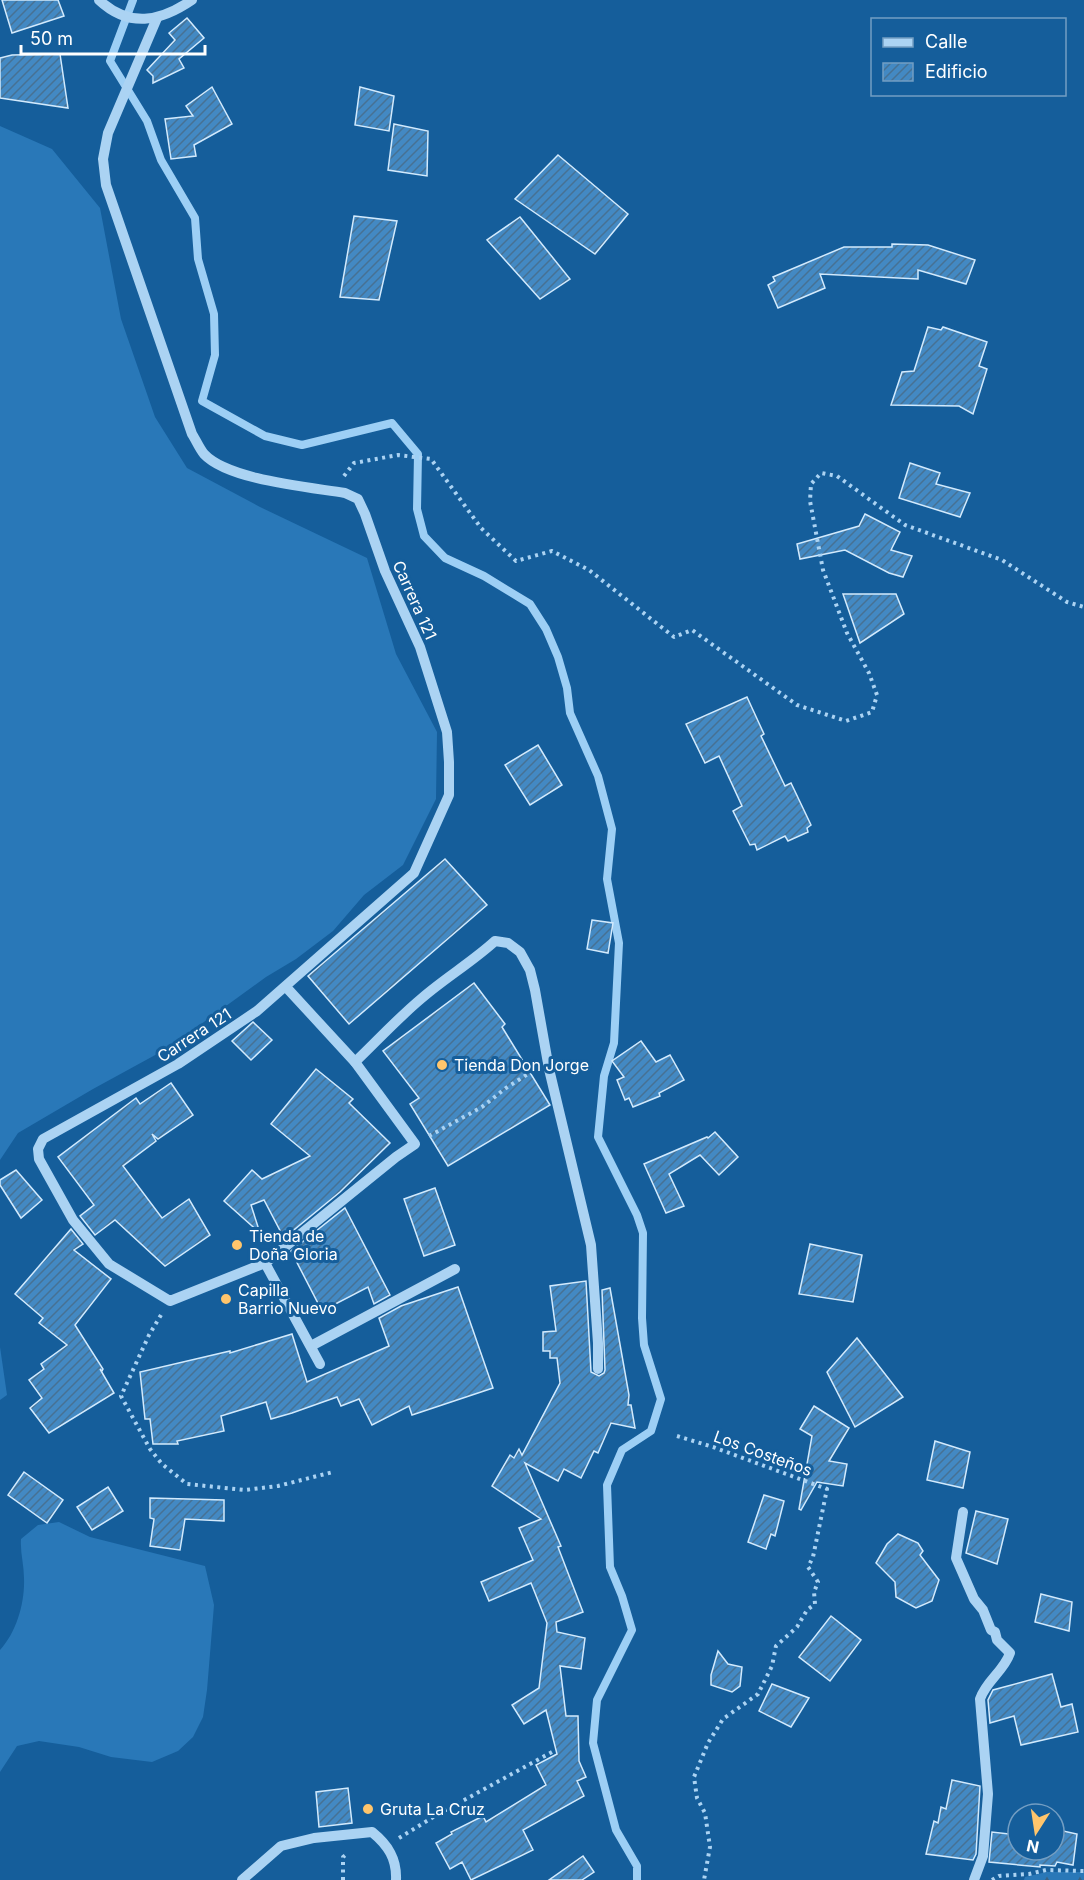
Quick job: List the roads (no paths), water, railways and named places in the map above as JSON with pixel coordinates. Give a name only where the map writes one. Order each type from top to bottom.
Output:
[{"type":"street","points":[[99,0],[112,12],[145,19],[157,18],[173,12],[192,0]]},
{"type":"street","name":"Carrera 121","points":[[157,18],[108,133],[103,159],[106,185],[192,434],[204,454],[222,467],[249,476],[345,493],[358,499],[385,571],[420,647],[447,732],[450,762],[449,795],[414,873],[257,1011],[178,1064],[43,1139],[39,1149],[39,1159],[73,1220],[109,1264],[170,1301],[265,1263]]},
{"type":"street","points":[[355,1062],[419,1000],[495,941],[508,943],[520,952],[530,970],[549,1069],[591,1245],[598,1369]]},
{"type":"street","points":[[286,987],[355,1062],[415,1144],[265,1263],[320,1364]]},
{"type":"street","points":[[311,1346],[455,1269]]},
{"type":"street","points":[[963,1512],[956,1558],[991,1630],[995,1632],[997,1640],[1010,1653],[1007,1661],[984,1689],[980,1699],[988,1794],[983,1856],[974,1880]]},
{"type":"street","points":[[242,1880],[281,1846],[297,1841],[372,1832],[392,1855],[396,1868],[396,1880]]},
{"type":"waterway","points":[[133,0],[110,61],[147,121],[161,160],[195,218],[198,259],[214,314],[215,355],[202,401],[265,436],[302,445],[392,423],[418,454],[417,509],[424,536],[445,558],[484,576],[530,604],[546,629],[558,657],[567,688],[570,713],[598,776],[612,829],[607,879],[619,943],[614,1043],[604,1076],[598,1137],[637,1215],[643,1233],[644,1345],[661,1399],[651,1431],[622,1450],[607,1485],[610,1567],[632,1630],[597,1700],[593,1743],[616,1830],[637,1866],[637,1880]]},
{"type":"place","name":"Tienda Don Jorge","points":[[442,1065]]},
{"type":"place","name":"Tienda de Doña Gloria","points":[[237,1245]]},
{"type":"place","name":"Capilla Barrio Nuevo","points":[[226,1299]]},
{"type":"place","name":"Gruta La Cruz","points":[[368,1809]]}]
